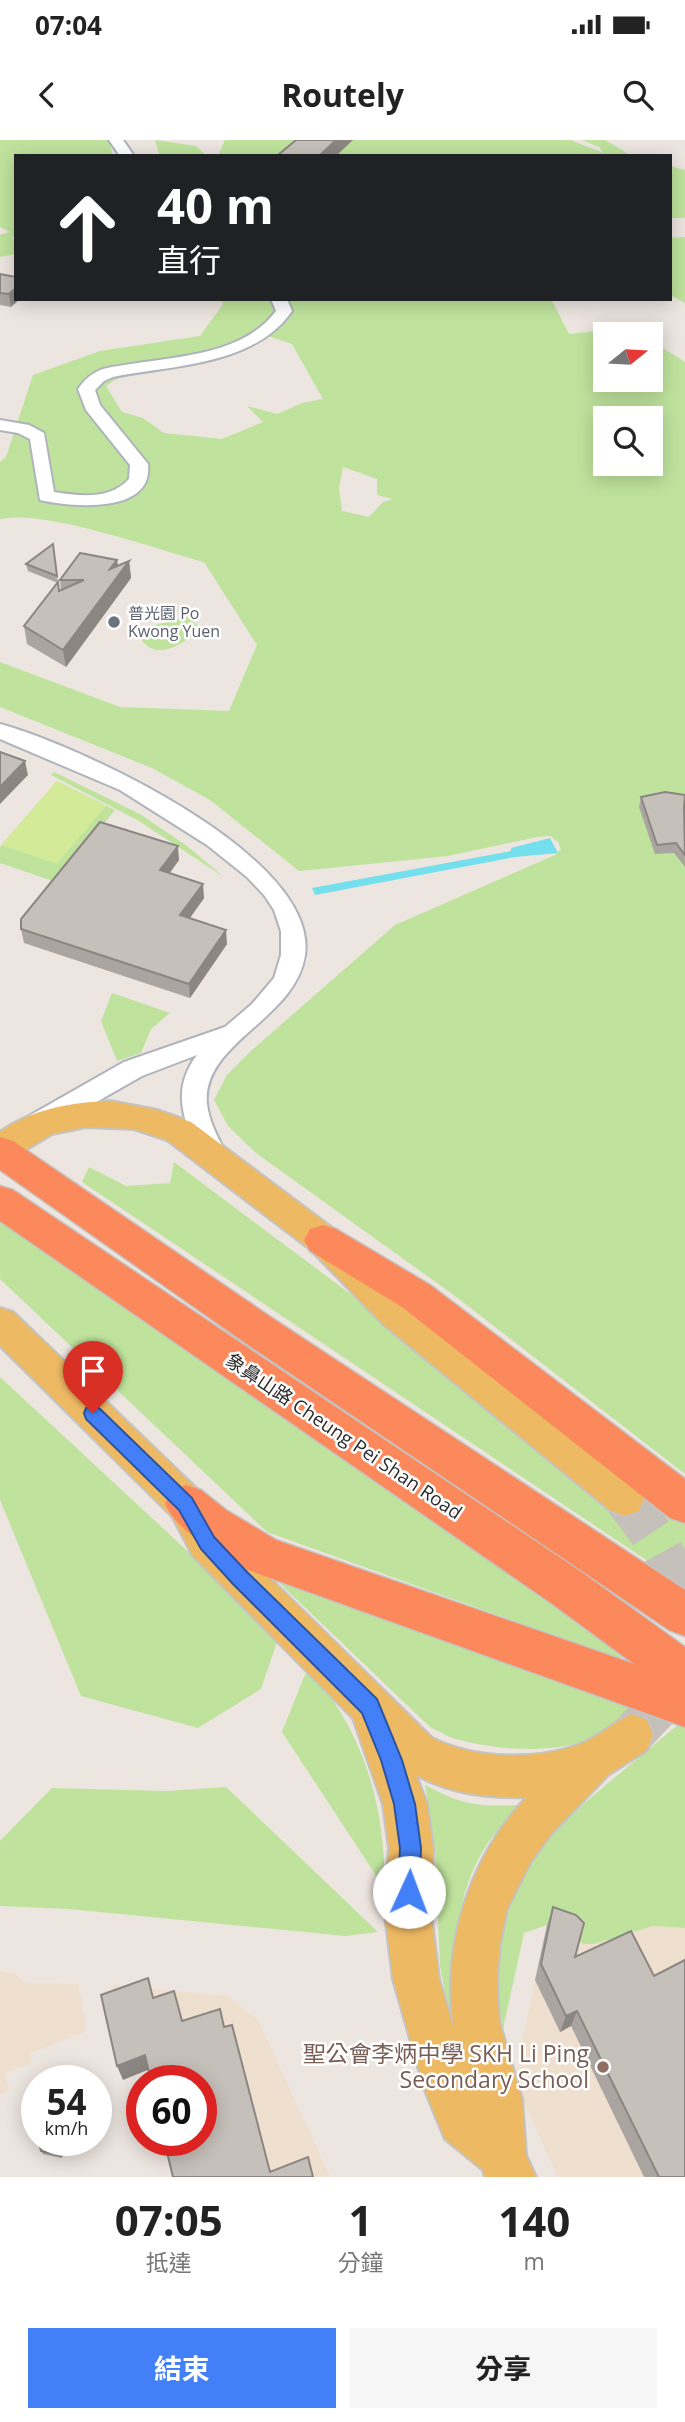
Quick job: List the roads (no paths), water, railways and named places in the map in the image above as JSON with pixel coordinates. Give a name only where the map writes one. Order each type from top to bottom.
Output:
[{"type":"highway","name":"象鼻山路 Cheung Pei Shan Road","points":[[14,1140],[377,1411],[587,1547],[685,1615]]},
{"type":"highway","name":"象鼻山路 Cheung Pei Shan Road","points":[[0,1201],[567,1588],[685,1674]]},
{"type":"highway","points":[[323,1240],[416,1296],[685,1504]]},
{"type":"highway","points":[[186,1504],[235,1540],[276,1561],[685,1704]]},
{"type":"main road","points":[[14,1140],[88,1114],[129,1115],[163,1123],[179,1131],[323,1240],[396,1313],[625,1499]]},
{"type":"main road","points":[[0,1322],[186,1504],[207,1543],[417,1753],[436,1765],[463,1772],[542,1774],[615,1747],[560,1790],[516,1842],[499,1871],[485,1906],[476,1947],[474,1985],[477,2024],[498,2098],[506,2165]]},
{"type":"main road","points":[[369,1706],[405,1804],[411,1848],[408,1914],[416,1979],[430,2028],[448,2088],[462,2122],[506,2165]]},
{"type":"street","points":[[0,425],[23,429],[38,436],[46,496],[89,502],[115,496],[131,488],[140,479],[141,471],[139,464],[92,406],[86,390],[109,373],[228,349],[252,340],[280,320],[284,311],[280,301]]},
{"type":"street","points":[[0,731],[91,768],[144,795],[226,847],[270,884],[286,911],[294,937],[286,978],[275,996],[205,1062],[192,1090],[197,1117],[215,1158]]},
{"type":"street","points":[[14,1140],[133,1069],[244,1026]]},
{"type":"water","points":[[550,838],[558,853],[515,857],[315,895],[312,888],[511,851],[511,848]]},
{"type":"tunnel","points":[[625,1499],[647,1527],[672,1572],[685,1623]]},
{"type":"tunnel","points":[[632,1735],[666,1699],[676,1676]]},
{"type":"place","name":"普光園 Po Kwong Yuen","points":[[114,622]]},
{"type":"place","name":"聖公會李炳中學 SKH Li Ping Secondary School","points":[[603,2067]]}]
